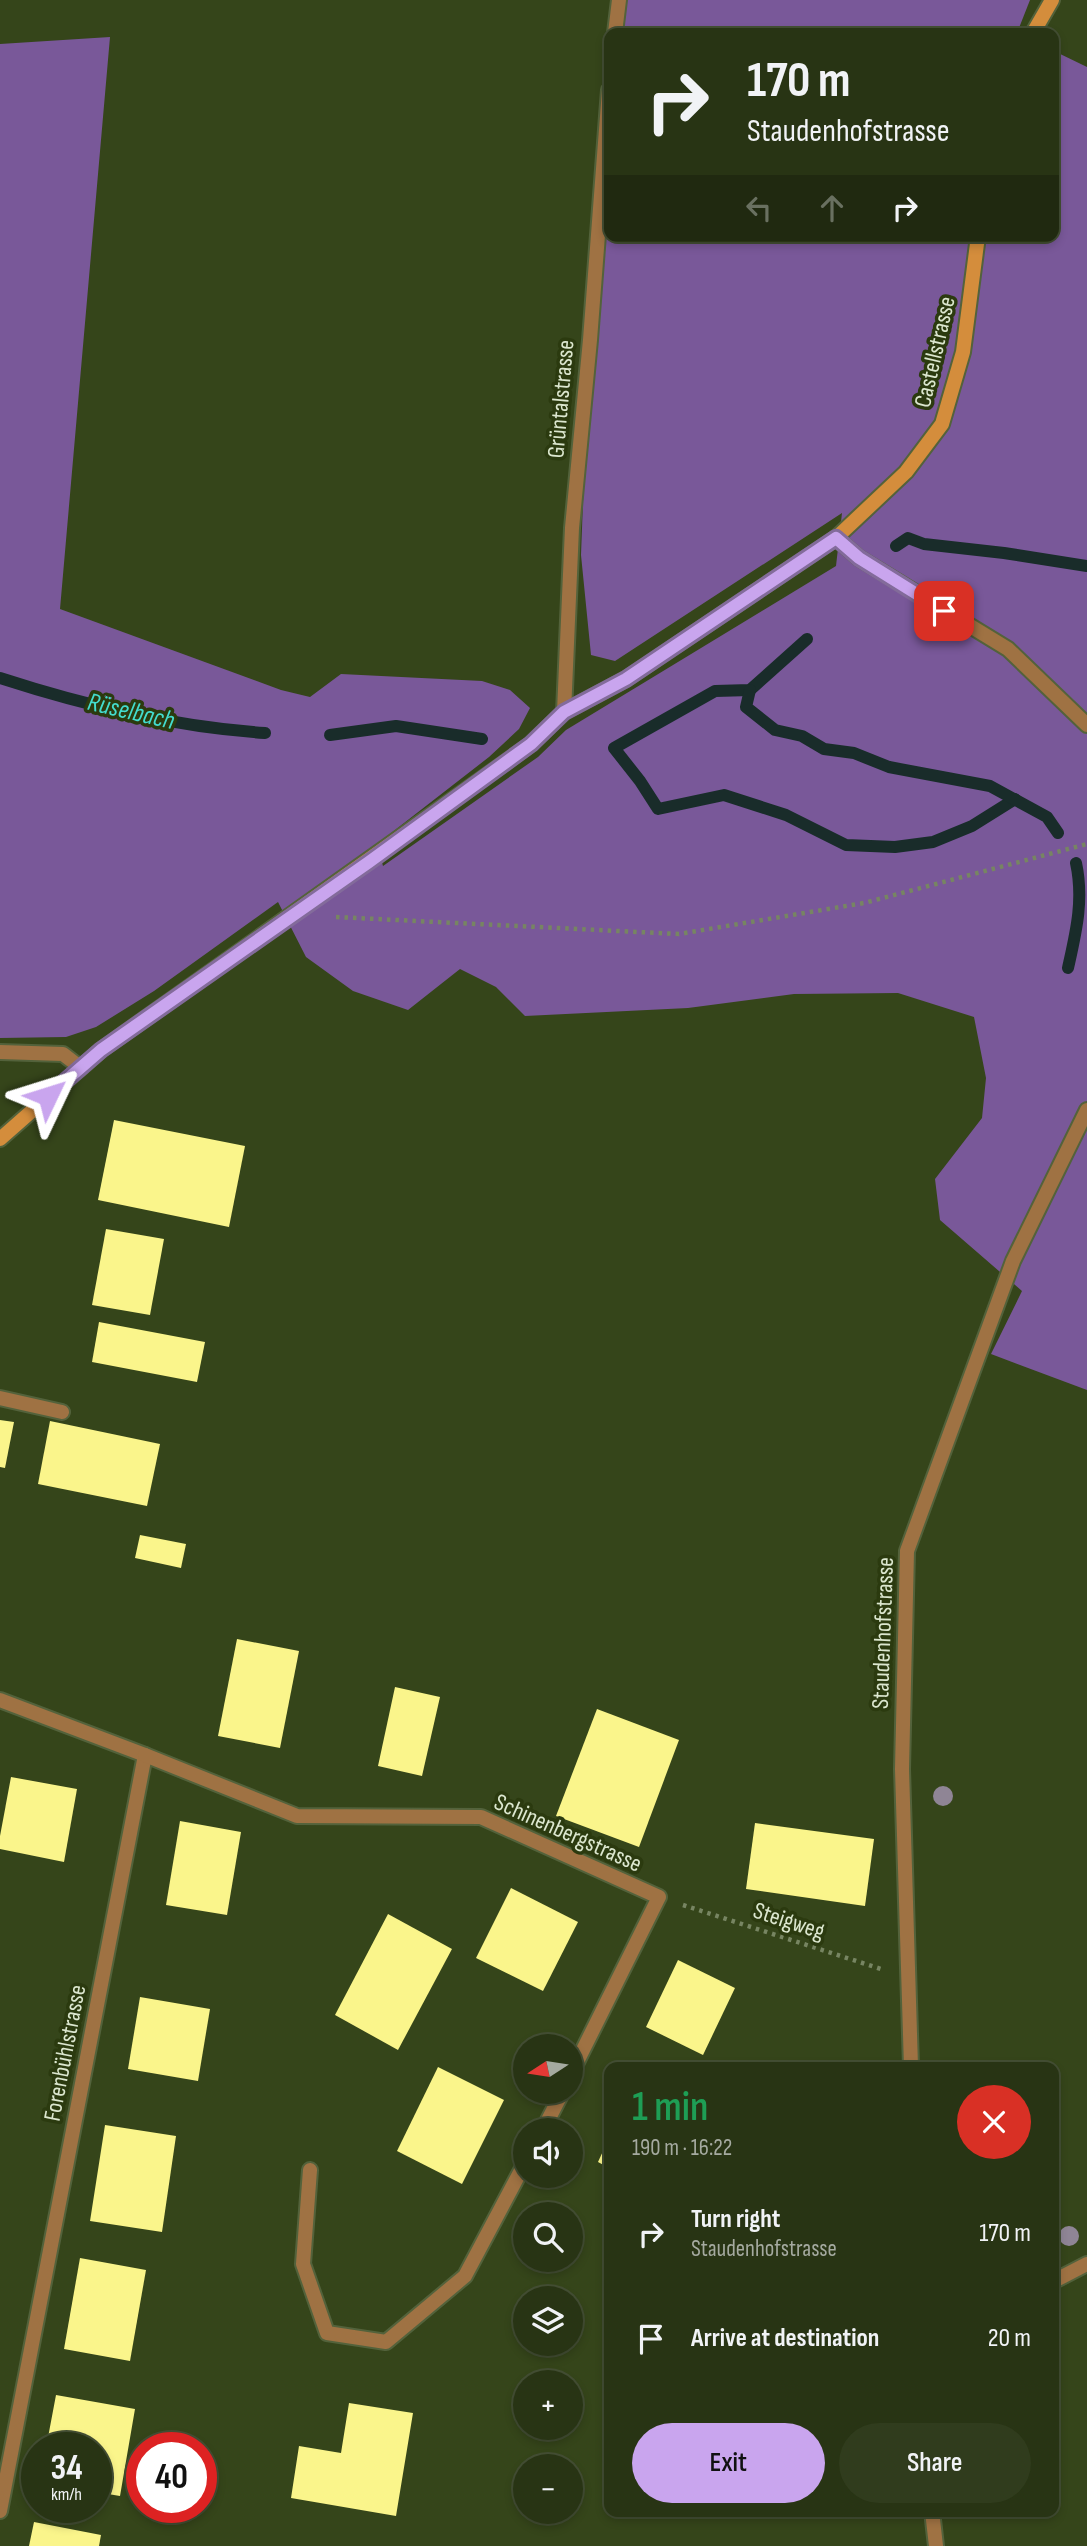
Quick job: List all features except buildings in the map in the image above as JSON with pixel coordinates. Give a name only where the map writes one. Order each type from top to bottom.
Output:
[{"type":"street","points":[[616,28],[619,0]]},
{"type":"street","points":[[1035,28],[1052,0]]},
{"type":"street","name":"Grüntalstrasse","points":[[564,712],[572,528],[604,156]]},
{"type":"street","name":"Castellstrasse","points":[[0,1139],[101,1050],[531,744],[564,712],[626,679],[836,538],[906,472],[942,424],[963,352],[977,242]]},
{"type":"street","points":[[836,538],[869,565],[1008,649],[1087,725]]},
{"type":"street","points":[[0,1052],[63,1054],[81,1068]]},
{"type":"street","name":"Staudenhofstrasse","points":[[911,2062],[902,1769],[907,1551],[1013,1261],[1087,1110]]},
{"type":"street","points":[[0,1398],[61,1412]]},
{"type":"street","points":[[0,1700],[145,1755]]},
{"type":"street","name":"Schinenbergstrasse","points":[[145,1755],[297,1816],[481,1817],[659,1897],[583,2050]]},
{"type":"street","name":"Forenbühlstrasse","points":[[0,2511],[145,1755]]},
{"type":"street","points":[[310,2170],[303,2264],[327,2333],[386,2342],[465,2276],[513,2186]]},
{"type":"street","points":[[1059,2278],[1087,2264]]},
{"type":"street","points":[[933,2517],[936,2546]]},
{"type":"path","points":[[294,915],[679,934],[864,904],[1087,844]]},
{"type":"path","name":"Steigweg","points":[[659,1897],[909,1977]]},
{"type":"shaded area","points":[[626,0],[1030,0],[1019,28],[623,28]]},
{"type":"shaded area","points":[[110,37],[60,609],[281,690],[310,697],[341,674],[482,681],[510,690],[530,708],[519,729],[489,757],[377,844],[383,866],[538,757],[566,730],[836,566],[842,513],[615,661],[591,655],[581,555],[584,475],[605,242],[1059,242],[1059,53],[1087,67],[1087,1390],[991,1354],[1022,1291],[940,1220],[935,1179],[982,1118],[986,1078],[974,1017],[898,993],[794,994],[688,1008],[525,1016],[496,987],[460,969],[408,1010],[353,991],[306,957],[278,902],[154,991],[96,1027],[66,1037],[0,1038],[0,44]]},
{"type":"waterway","points":[[896,546],[908,538],[924,544],[1087,566]]},
{"type":"waterway","points":[[807,639],[750,690],[715,691],[614,748],[658,809],[724,795],[786,815],[846,845],[895,847],[933,842],[972,826],[1015,799]]},
{"type":"waterway","name":"Rüselbach","points":[[0,678],[131,714],[198,726],[265,733]]},
{"type":"waterway","points":[[750,690],[746,707],[775,730],[802,736],[824,749],[854,753],[889,767],[990,786],[1047,817],[1058,833]]},
{"type":"waterway","points":[[330,735],[396,726],[482,739]]},
{"type":"waterway","points":[[1068,968],[1079,903],[1076,863]]},
{"type":"route","points":[[48,1096],[101,1050],[369,862],[531,744],[564,712],[626,679],[836,538],[859,558],[944,611]]}]
